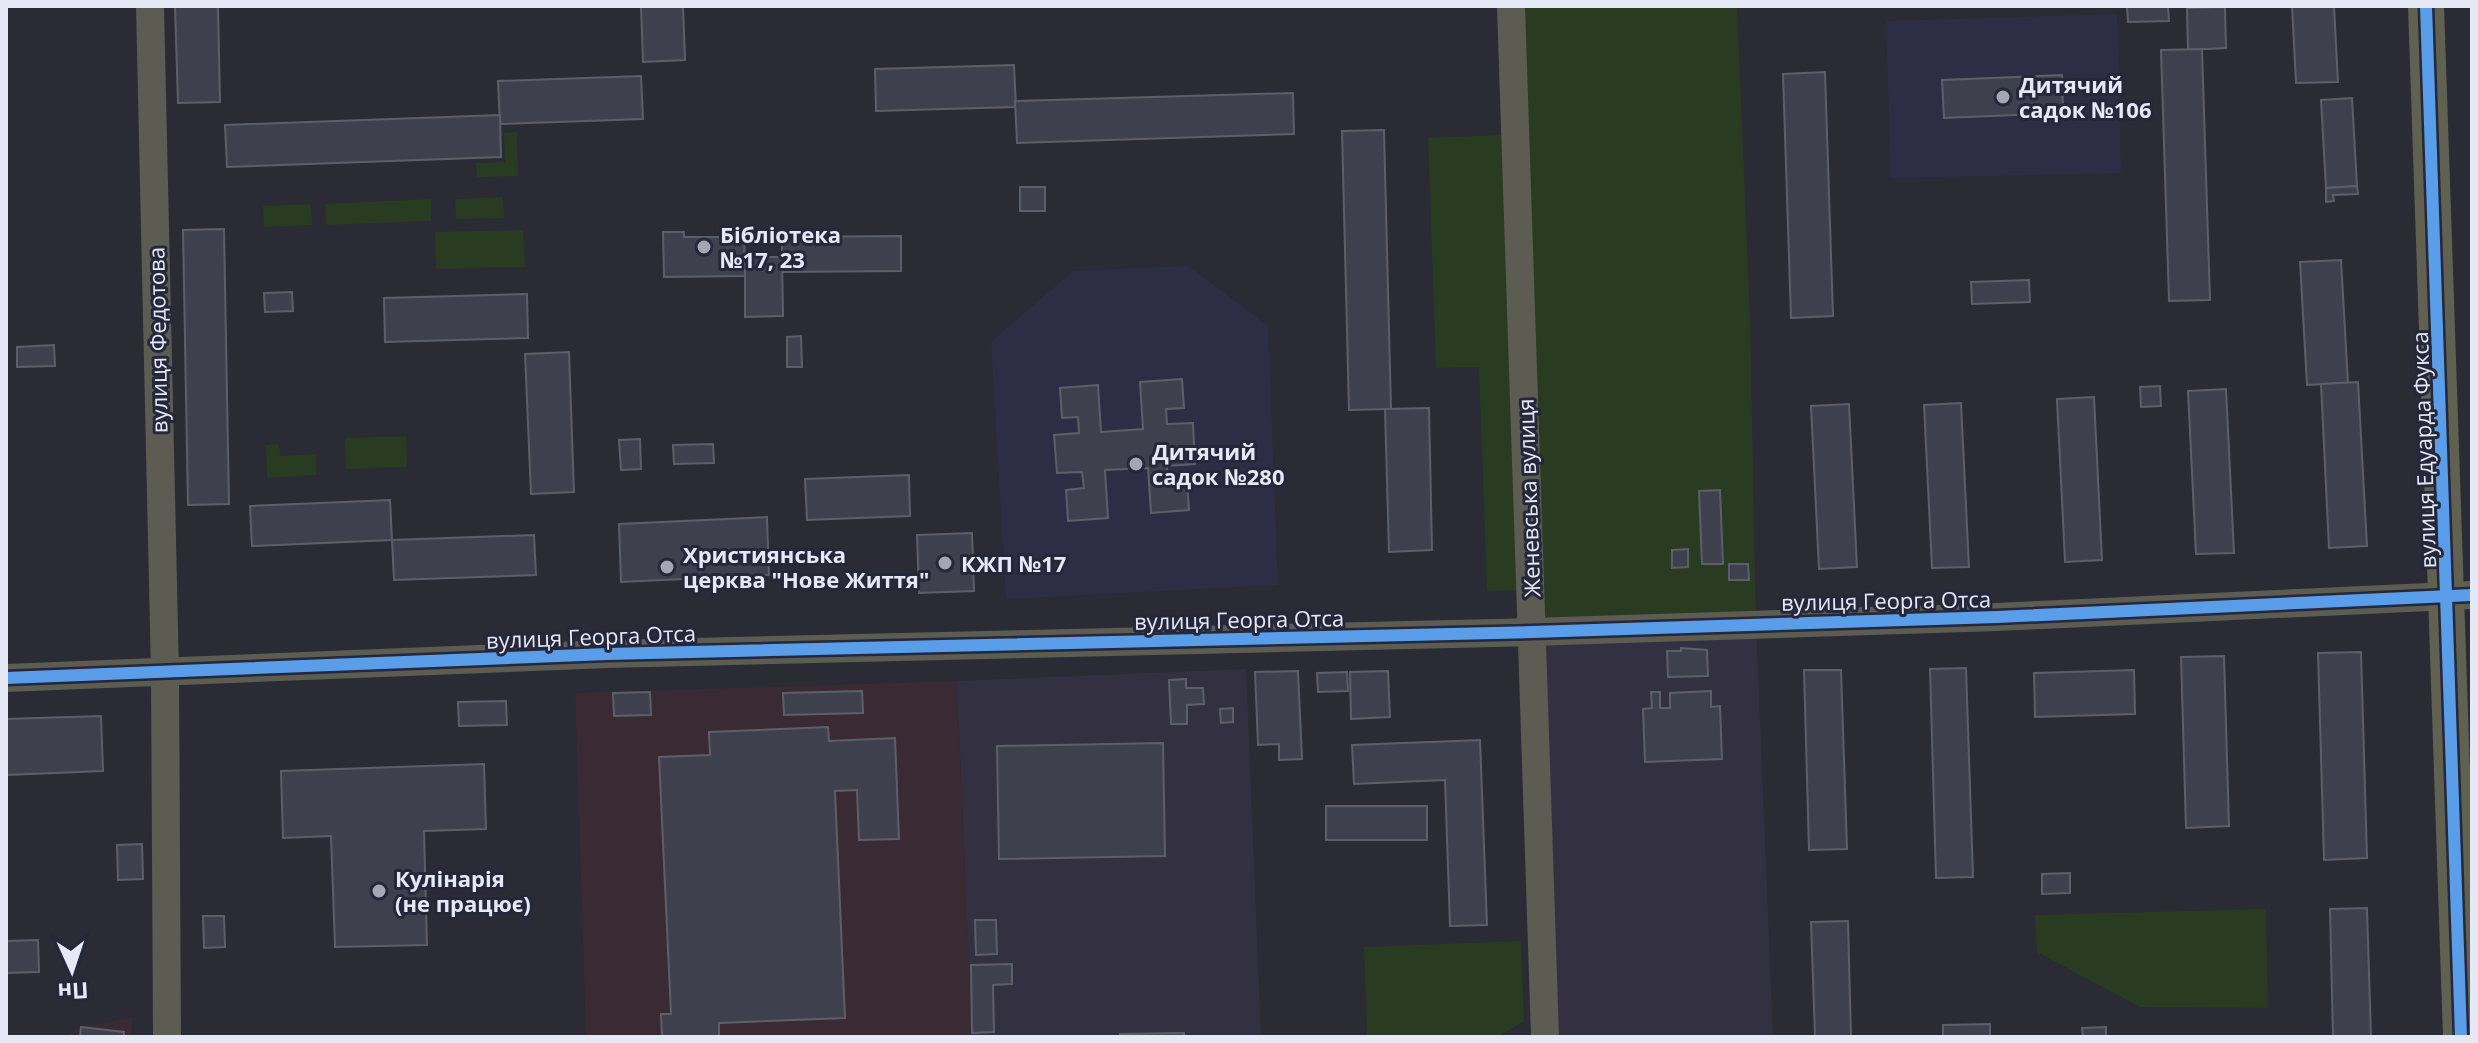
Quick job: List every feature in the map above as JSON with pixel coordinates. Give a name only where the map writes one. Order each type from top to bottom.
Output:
[{"type":"main road","name":"вулиця Едуарда Фукса","points":[[2426,6],[2460,595],[2461,1037]]},
{"type":"street","name":"вулиця Федотова","points":[[150,6],[165,673],[167,1037]]},
{"type":"street","name":"Женевська вулиця","points":[[1511,6],[1545,1037]]},
{"type":"street","name":"вулиця Георга Отса","points":[[6,678],[607,654],[1532,632],[1997,617],[2460,595]]},
{"type":"shaded area","name":"Дитячий садок №106","points":[[2117,14],[2121,173],[1891,178],[1886,21]]},
{"type":"shaded area","name":"Дитячий садок №280","points":[[1189,266],[1268,326],[1278,585],[1006,599],[991,342],[1073,271]]},
{"type":"shaded area","points":[[1756,623],[1773,1037],[1545,1037],[1532,632]]},
{"type":"shaded area","points":[[1246,669],[1261,1037],[972,1037],[957,681]]},
{"type":"shaded area","points":[[957,681],[972,1037],[586,1037],[575,693]]},
{"type":"shaded area","points":[[133,1017],[131,1037],[64,1037],[81,1027]]},
{"type":"green space","points":[[1511,6],[1737,6],[1750,318],[1756,623],[1532,632]]},
{"type":"green space","points":[[517,132],[518,176],[477,177],[476,163],[505,162],[504,133]]},
{"type":"green space","points":[[1502,135],[1518,590],[1487,591],[1479,367],[1436,368],[1428,138]]},
{"type":"green space","points":[[503,197],[504,218],[456,219],[455,199]]},
{"type":"green space","points":[[431,199],[431,221],[326,225],[325,204]]},
{"type":"green space","points":[[311,204],[312,225],[264,227],[263,206]]},
{"type":"green space","points":[[523,230],[525,267],[436,269],[435,232]]},
{"type":"green space","points":[[406,436],[407,467],[346,469],[345,438]]},
{"type":"green space","points":[[279,444],[280,456],[316,454],[316,475],[267,478],[266,445]]},
{"type":"green space","points":[[2266,909],[2268,1008],[2140,1007],[2037,952],[2035,915]]},
{"type":"green space","points":[[1521,941],[1524,1021],[1498,1037],[1367,1037],[1364,947]]},
{"type":"building","points":[[175,6],[218,6],[220,102],[178,103]]},
{"type":"building","points":[[641,6],[683,6],[685,60],[643,62]]},
{"type":"building","points":[[2127,6],[2168,6],[2169,21],[2128,22]]},
{"type":"building","points":[[2292,6],[2334,6],[2338,82],[2296,83]]},
{"type":"building","points":[[2225,7],[2226,48],[2188,50],[2187,8]]},
{"type":"building","points":[[2202,49],[2210,300],[2169,301],[2161,50]]},
{"type":"building","points":[[1014,65],[1016,107],[876,111],[875,69]]},
{"type":"building","points":[[1825,72],[1833,316],[1791,318],[1783,74]]},
{"type":"building","points":[[2062,75],[2063,113],[1944,118],[1942,80]]},
{"type":"building","points":[[641,76],[643,119],[500,124],[498,81]]},
{"type":"building","points":[[1293,93],[1294,134],[1017,143],[1015,101]]},
{"type":"building","points":[[2352,98],[2357,186],[2326,188],[2321,100]]},
{"type":"building","points":[[500,115],[501,157],[227,167],[225,125]]},
{"type":"building","points":[[1384,130],[1391,409],[1349,410],[1342,131]]},
{"type":"building","points":[[2357,186],[2358,194],[2333,195],[2334,201],[2326,202],[2326,188]]},
{"type":"building","points":[[1020,187],[1045,187],[1045,211],[1020,211]]},
{"type":"building","points":[[224,229],[229,504],[188,505],[183,230]]},
{"type":"building","name":"Бібліотека №17, 23","points":[[744,231],[745,276],[664,277],[663,232],[684,232],[684,237],[723,237],[723,232]]},
{"type":"building","points":[[901,236],[901,271],[782,272],[782,237]]},
{"type":"building","points":[[745,257],[782,257],[783,316],[745,317]]},
{"type":"building","points":[[2341,260],[2348,383],[2307,385],[2300,262]]},
{"type":"building","points":[[2029,280],[2030,302],[1972,304],[1971,282]]},
{"type":"building","points":[[292,292],[293,311],[265,312],[264,293]]},
{"type":"building","points":[[527,294],[528,338],[385,342],[384,298]]},
{"type":"building","points":[[801,336],[802,367],[787,367],[787,337]]},
{"type":"building","points":[[54,345],[55,366],[17,367],[17,347]]},
{"type":"building","points":[[569,352],[574,492],[531,494],[525,354]]},
{"type":"building","points":[[1182,379],[1184,408],[1166,409],[1167,424],[1193,423],[1195,464],[1167,466],[1168,481],[1187,480],[1189,510],[1151,513],[1148,468],[1105,470],[1108,518],[1068,521],[1066,490],[1084,488],[1082,472],[1057,473],[1054,435],[1079,433],[1078,417],[1062,418],[1060,388],[1098,385],[1101,432],[1143,429],[1140,382]]},
{"type":"building","points":[[2358,382],[2367,546],[2329,548],[2321,384]]},
{"type":"building","points":[[2160,386],[2161,406],[2141,407],[2140,387]]},
{"type":"building","points":[[2226,389],[2234,553],[2196,554],[2188,391]]},
{"type":"building","points":[[2094,397],[2102,560],[2065,562],[2057,399]]},
{"type":"building","points":[[1961,403],[1969,567],[1932,568],[1924,405]]},
{"type":"building","points":[[1849,404],[1857,567],[1819,569],[1811,406]]},
{"type":"building","points":[[1429,408],[1432,550],[1389,552],[1385,409]]},
{"type":"building","points":[[640,439],[641,469],[621,470],[619,440]]},
{"type":"building","points":[[713,444],[714,463],[674,464],[673,445]]},
{"type":"building","points":[[909,475],[910,516],[807,520],[805,479]]},
{"type":"building","points":[[1720,490],[1723,564],[1702,564],[1699,491]]},
{"type":"building","points":[[390,500],[392,540],[252,546],[250,506]]},
{"type":"building","points":[[767,517],[769,575],[621,582],[619,524]]},
{"type":"building","name":"КЖП №17","points":[[972,533],[974,591],[919,593],[917,535]]},
{"type":"building","points":[[534,535],[536,575],[394,580],[392,540]]},
{"type":"building","points":[[1688,549],[1688,567],[1672,568],[1672,550]]},
{"type":"building","points":[[1729,564],[1748,564],[1749,580],[1729,580]]},
{"type":"building","points":[[1681,648],[1707,650],[1708,676],[1668,677],[1667,651],[1681,651]]},
{"type":"building","points":[[2361,652],[2367,858],[2324,860],[2318,653]]},
{"type":"building","points":[[2224,656],[2229,826],[2186,828],[2181,657]]},
{"type":"building","points":[[1966,668],[1973,877],[1936,878],[1930,669]]},
{"type":"building","points":[[1804,670],[1841,670],[1847,849],[1809,850]]},
{"type":"building","points":[[2134,670],[2135,714],[2035,717],[2034,673]]},
{"type":"building","points":[[1298,671],[1302,759],[1279,760],[1279,744],[1258,745],[1255,672]]},
{"type":"building","points":[[1388,671],[1390,717],[1351,719],[1350,672]]},
{"type":"building","points":[[1347,672],[1348,691],[1318,692],[1317,673]]},
{"type":"building","points":[[1186,679],[1186,688],[1203,688],[1204,704],[1187,705],[1187,724],[1171,724],[1169,680]]},
{"type":"building","points":[[862,691],[863,713],[784,715],[783,693]]},
{"type":"building","points":[[1711,691],[1711,707],[1720,706],[1722,759],[1645,762],[1643,709],[1652,708],[1651,692],[1660,692],[1660,708],[1670,708],[1670,693]]},
{"type":"building","points":[[650,692],[651,715],[614,716],[613,693]]},
{"type":"building","points":[[506,701],[507,725],[459,726],[458,702]]},
{"type":"building","points":[[1233,708],[1233,722],[1221,723],[1220,709]]},
{"type":"building","points":[[101,716],[103,771],[6,775],[6,719]]},
{"type":"building","points":[[828,727],[829,741],[895,738],[899,839],[859,840],[857,790],[835,791],[845,1018],[719,1023],[719,1037],[662,1037],[661,1014],[671,1014],[659,757],[710,755],[709,732]]},
{"type":"building","points":[[1480,740],[1487,925],[1450,926],[1445,780],[1354,784],[1352,745]]},
{"type":"building","points":[[1163,743],[1165,856],[999,859],[997,746]]},
{"type":"building","name":"Кулінарія (не працює)","points":[[484,764],[486,829],[424,831],[427,945],[335,947],[331,836],[283,838],[281,771]]},
{"type":"building","points":[[1326,806],[1427,806],[1427,840],[1326,840]]},
{"type":"building","points":[[142,844],[143,879],[118,880],[117,845]]},
{"type":"building","points":[[2070,873],[2070,893],[2042,894],[2042,874]]},
{"type":"building","points":[[2367,908],[2371,1037],[2333,1037],[2330,909]]},
{"type":"building","points":[[203,916],[224,916],[225,947],[204,948]]},
{"type":"building","points":[[975,920],[996,920],[997,954],[976,955]]},
{"type":"building","points":[[1848,921],[1851,1037],[1815,1037],[1811,922]]},
{"type":"building","points":[[38,940],[39,972],[6,973],[6,941]]},
{"type":"building","points":[[1012,964],[1012,984],[993,985],[994,1032],[972,1033],[971,965]]},
{"type":"building","points":[[1990,1024],[1990,1037],[1943,1037],[1943,1025]]},
{"type":"building","points":[[81,1027],[124,1032],[124,1037],[80,1037]]},
{"type":"building","points":[[2106,1027],[2106,1037],[2083,1037],[2082,1028]]},
{"type":"building","points":[[1184,1033],[1184,1037],[1120,1037],[1120,1034]]},
{"type":"cycle path","points":[[2426,6],[2461,1037]]},
{"type":"cycle path","points":[[6,678],[607,654],[1532,632],[1997,617],[2472,595]]},
{"type":"place","name":"Дитячий садок №106","points":[[2003,97]]},
{"type":"place","name":"Бібліотека №17, 23","points":[[704,247]]},
{"type":"place","name":"Дитячий садок №280","points":[[1136,464]]},
{"type":"place","name":"КЖП №17","points":[[945,563]]},
{"type":"place","name":"Християнська церква \"Нове Життя\"","points":[[667,567]]},
{"type":"place","name":"Кулінарія (не працює)","points":[[379,891]]}]
